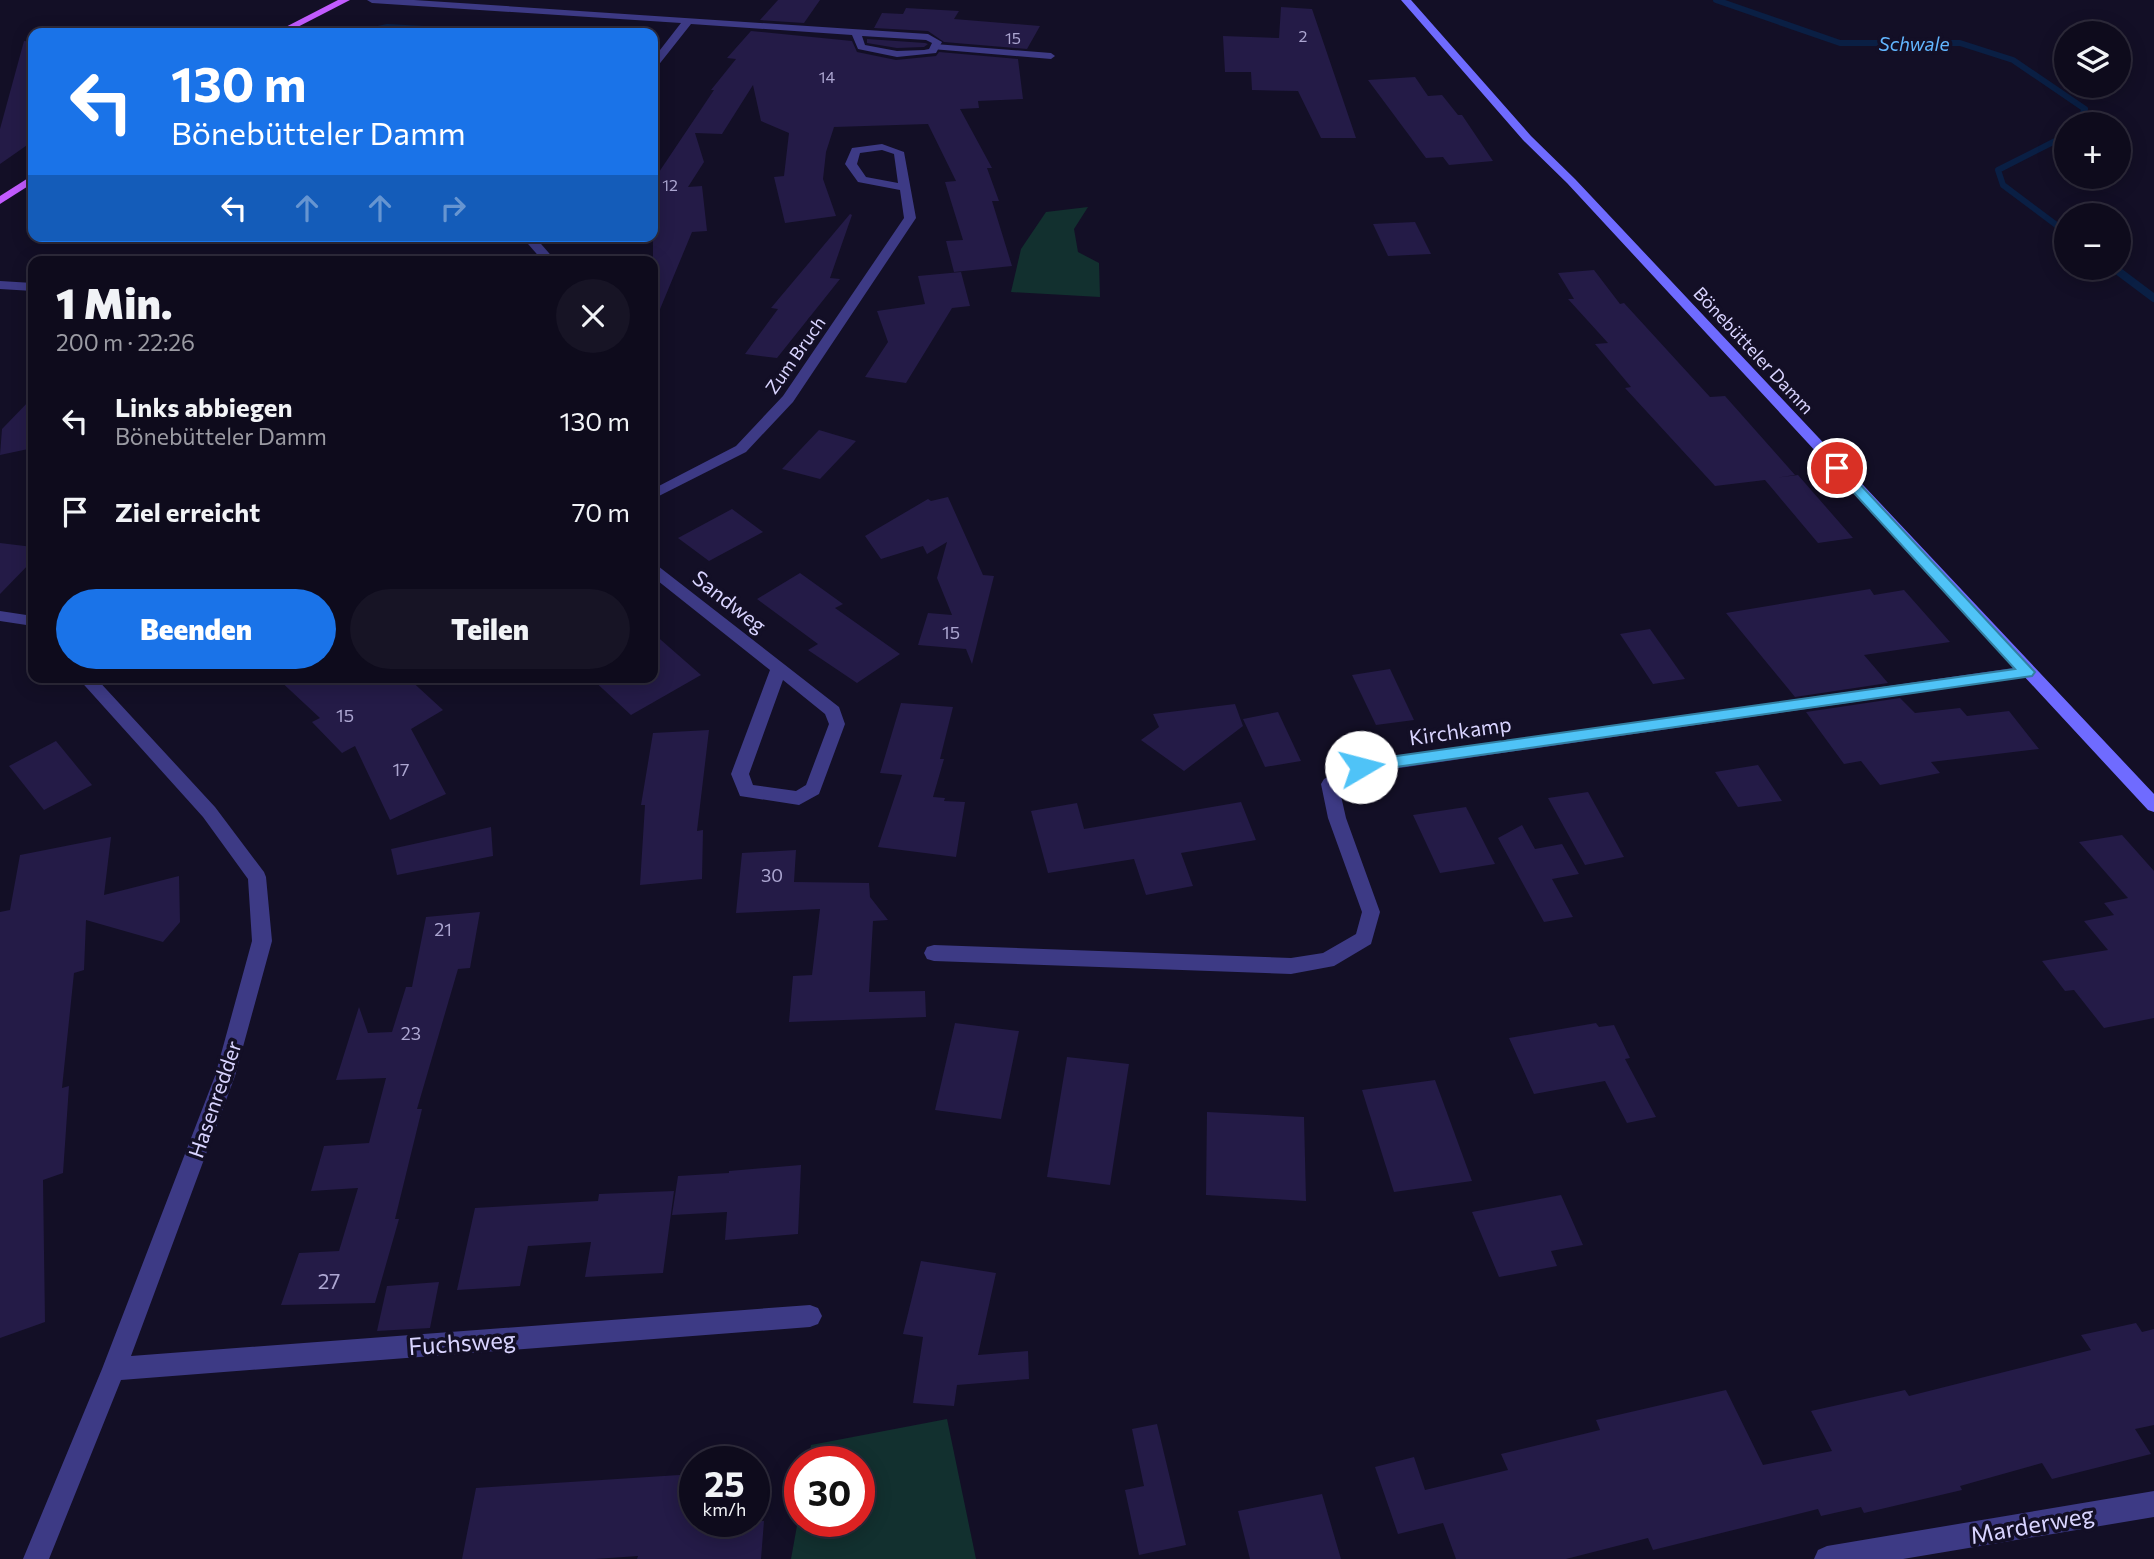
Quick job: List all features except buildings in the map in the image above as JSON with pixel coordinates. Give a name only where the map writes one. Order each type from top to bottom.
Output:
[{"type":"main road","points":[[289,28],[345,0]]},
{"type":"main road","points":[[0,201],[28,181]]},
{"type":"street","points":[[372,0],[689,20],[928,37],[937,42],[935,47],[920,54],[874,52],[861,47],[856,32]]},
{"type":"street","name":"Bönebütteler Damm","points":[[1406,0],[1527,138],[1571,181],[2154,805]]},
{"type":"street","points":[[658,59],[689,20]]},
{"type":"street","name":"Zum Bruch","points":[[658,492],[741,449],[788,399],[910,218],[905,187],[898,152],[882,147],[856,150],[851,164],[862,180],[905,187]]},
{"type":"street","points":[[533,242],[545,256]]},
{"type":"street","points":[[0,285],[28,287]]},
{"type":"street","name":"Sandweg","points":[[658,573],[833,710],[837,724],[813,789],[799,798],[746,791],[740,774],[779,669]]},
{"type":"street","points":[[0,616],[28,620]]},
{"type":"street","name":"Kirchkamp","points":[[934,953],[1292,966],[1327,960],[1364,939],[1371,912],[1337,818],[1329,784],[1361,767],[2027,672]]},
{"type":"street","name":"Hasenredder","points":[[36,1559],[114,1368],[225,1076],[262,941],[257,877],[209,812],[91,683]]},
{"type":"street","name":"Fuchsweg","points":[[114,1368],[810,1315]]},
{"type":"street","name":"Marderweg","points":[[1827,1559],[2154,1504]]},
{"type":"lane","points":[[935,47],[1051,56]]},
{"type":"green space","points":[[1088,207],[1074,229],[1078,252],[1099,263],[1100,297],[1011,292],[1021,249],[1046,212]]},
{"type":"green space","points":[[947,1419],[976,1559],[791,1559],[795,1537],[875,1537],[875,1446],[811,1445]]},
{"type":"water","points":[[387,24],[445,28],[371,28]]},
{"type":"waterway","name":"Schwale","points":[[1716,0],[1840,43],[1960,43],[2013,60],[2085,109],[2083,112]]},
{"type":"waterway","name":"Schwale","points":[[2054,142],[1998,170],[2003,185],[2054,223]]},
{"type":"waterway","name":"Schwale","points":[[2130,280],[2154,298]]},
{"type":"route","points":[[1361,767],[2027,672],[1837,468]]}]
